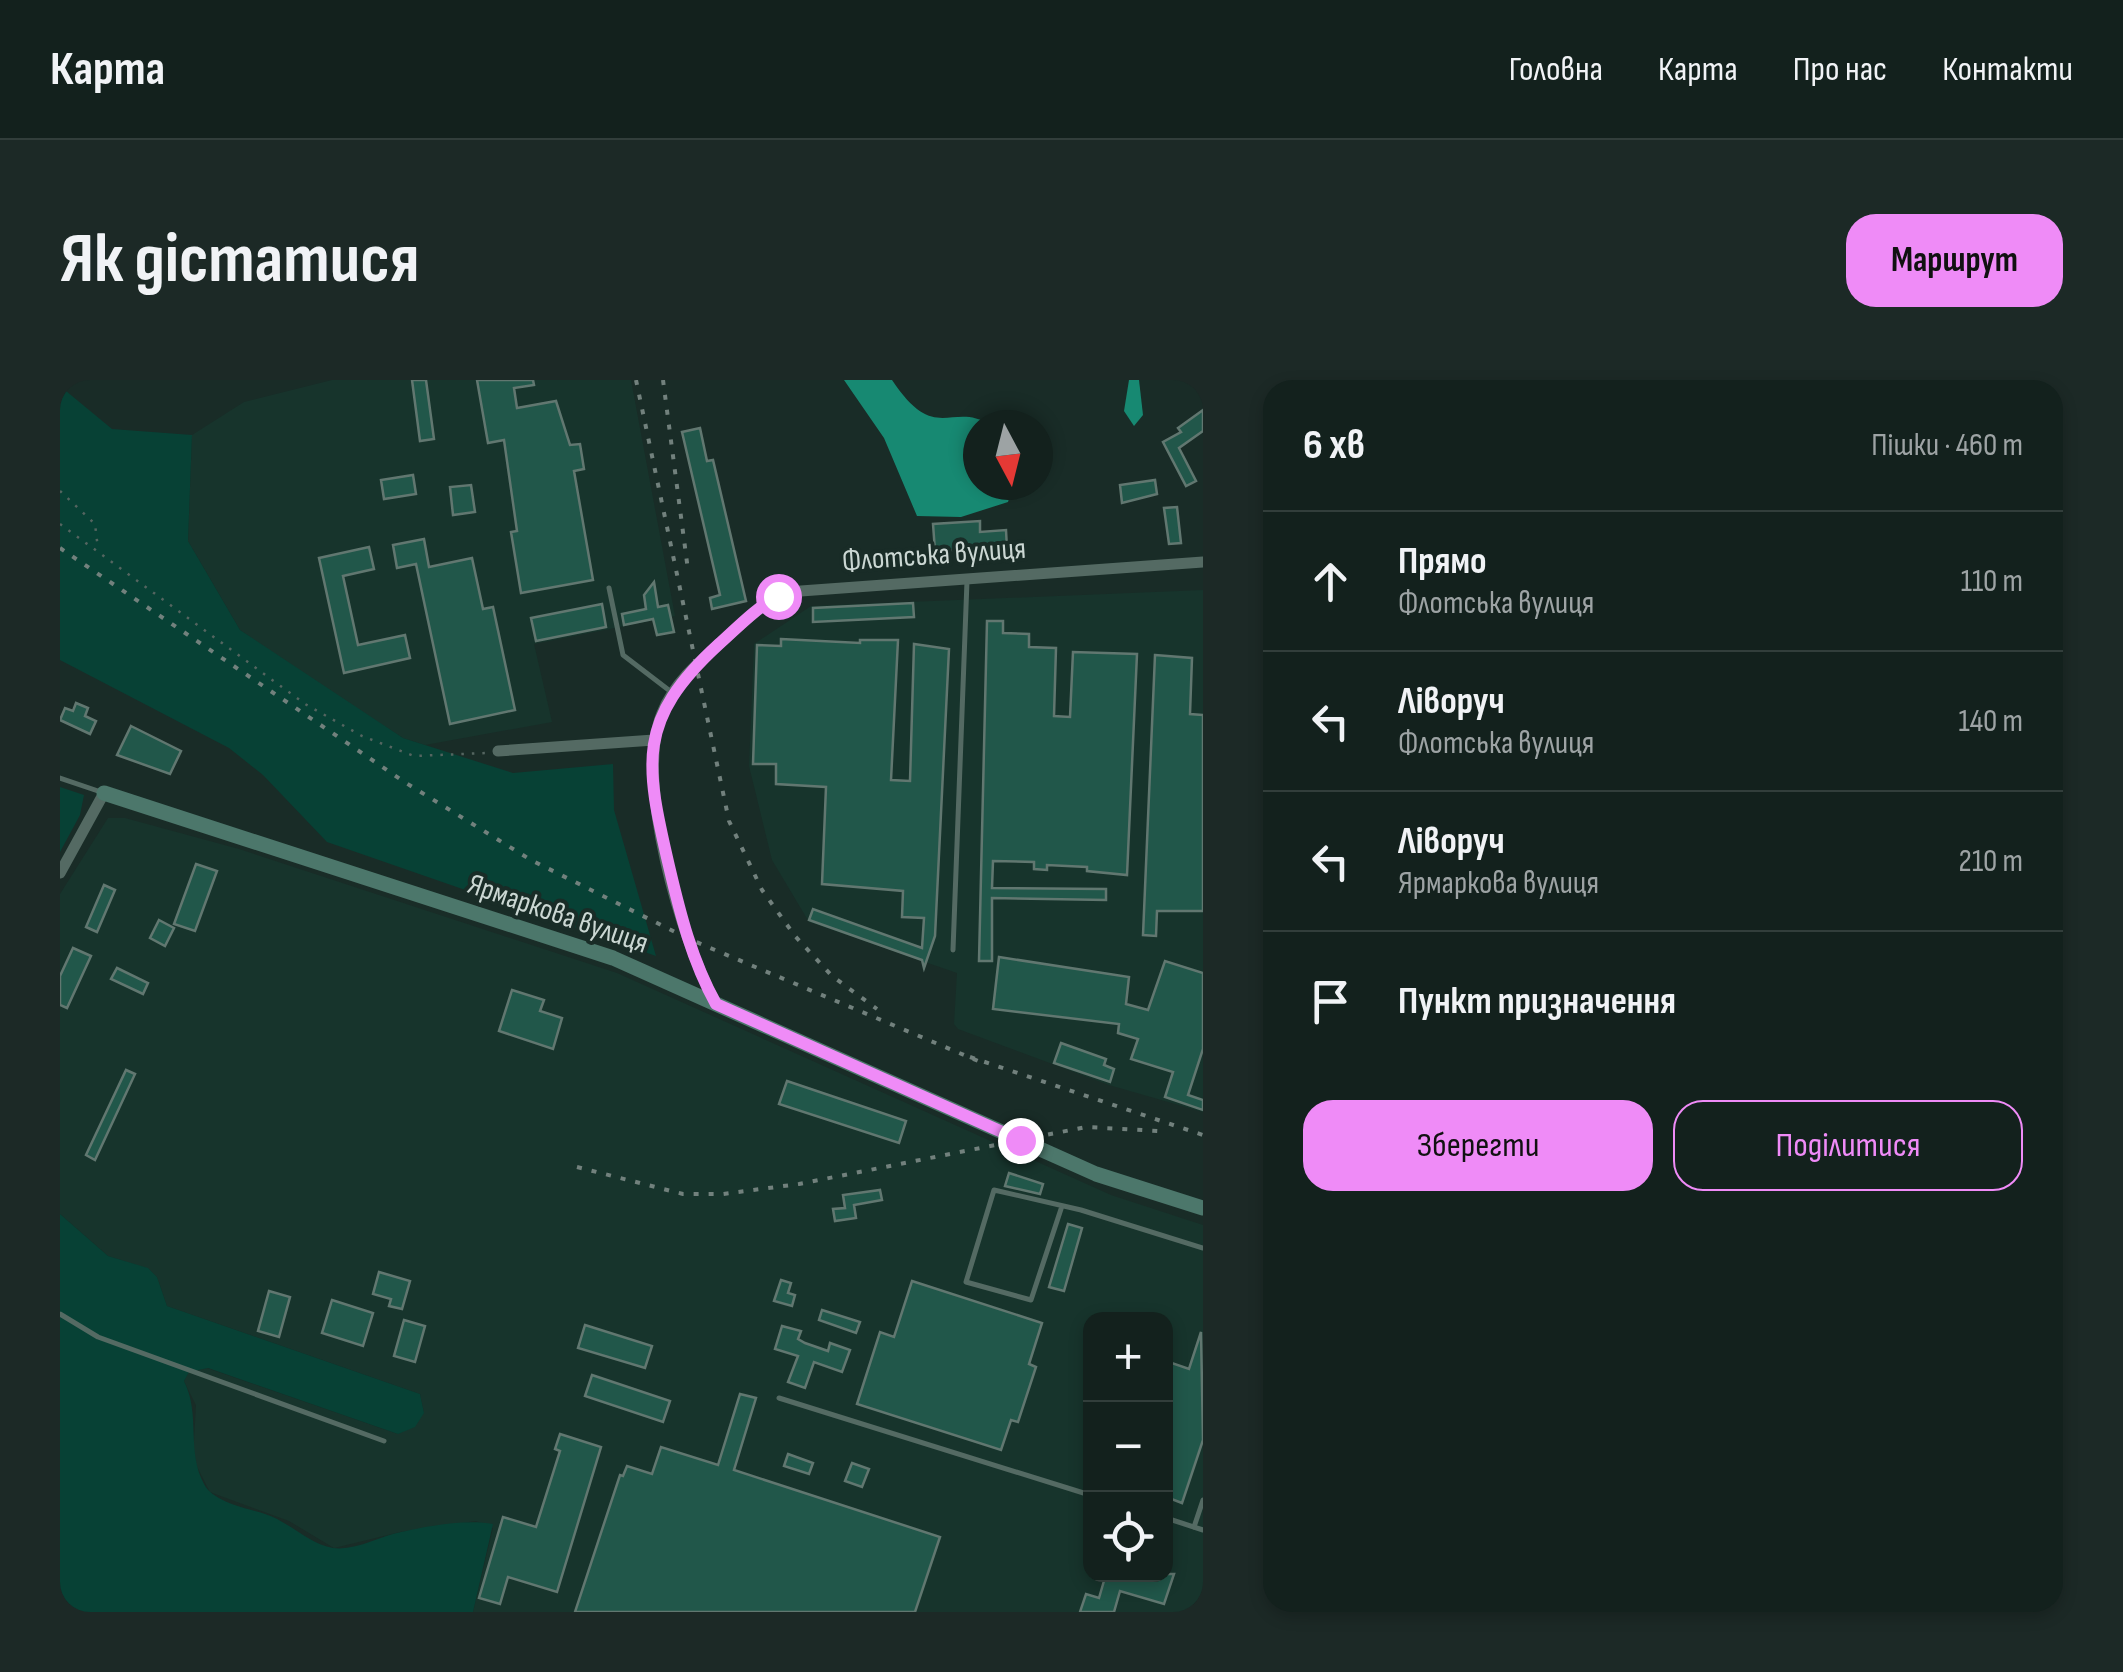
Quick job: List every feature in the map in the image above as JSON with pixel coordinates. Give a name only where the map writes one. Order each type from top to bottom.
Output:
[{"type":"street","name":"Флотська вулиця","points":[[716,1004],[703,980],[677,900],[652,782],[654,740],[672,693],[754,613],[788,592],[1203,562]]},
{"type":"street","points":[[498,751],[654,740]]},
{"type":"street","points":[[60,873],[104,793]]},
{"type":"street","name":"Ярмаркова вулиця","points":[[104,793],[614,958],[1096,1174],[1203,1208]]},
{"type":"lane","points":[[953,950],[967,578]]},
{"type":"lane","points":[[609,588],[623,655],[672,693]]},
{"type":"lane","points":[[60,778],[104,793]]},
{"type":"lane","points":[[1061,1209],[1030,1300],[966,1282],[994,1190],[1061,1209],[1082,1210],[1203,1248]]},
{"type":"lane","points":[[60,1314],[98,1337],[384,1442]]},
{"type":"lane","points":[[779,1398],[1083,1493]]},
{"type":"lane","points":[[1194,1528],[1203,1500]]},
{"type":"lane","points":[[1173,1520],[1203,1530]]},
{"type":"path","points":[[60,491],[95,524],[98,551]]},
{"type":"path","points":[[60,524],[305,704],[362,736],[414,756],[498,751]]},
{"type":"shaded area","points":[[332,380],[631,380],[675,616],[534,644],[552,722],[425,745],[403,738],[316,683],[240,630],[188,541],[192,435],[244,402]]},
{"type":"shaded area","points":[[844,380],[892,380],[920,411],[932,417],[963,417],[963,500],[1008,502],[961,517],[917,516],[884,438]]},
{"type":"shaded area","points":[[1129,380],[1139,380],[1143,415],[1134,426],[1124,411]]},
{"type":"shaded area","points":[[60,386],[112,429],[192,435],[188,541],[240,630],[403,738],[513,773],[613,764],[614,810],[656,956],[327,842],[263,775],[229,748],[60,660]]},
{"type":"shaded area","points":[[1203,590],[1203,1112],[1109,1085],[958,1029],[954,1024],[957,973],[809,922],[772,860],[749,766],[754,644],[811,606]]},
{"type":"shaded area","points":[[60,787],[84,795],[80,815],[60,852]]},
{"type":"shaded area","points":[[108,818],[125,818],[239,849],[617,973],[1111,1195],[1203,1225],[1203,1612],[473,1612],[493,1528],[476,1521],[400,1532],[334,1548],[289,1521],[210,1492],[193,1459],[196,1405],[184,1381],[188,1372],[207,1368],[398,1434],[424,1413],[420,1394],[167,1306],[157,1277],[149,1269],[108,1256],[60,1214],[60,894]]},
{"type":"shaded area","points":[[60,1214],[108,1256],[148,1268],[157,1277],[167,1306],[420,1394],[424,1413],[415,1427],[398,1434],[208,1368],[189,1372],[184,1381],[192,1407],[199,1471],[208,1490],[222,1500],[274,1517],[315,1542],[333,1548],[435,1526],[493,1524],[473,1612],[60,1612]]},
{"type":"building","points":[[412,380],[426,380],[434,439],[420,441]]},
{"type":"building","points":[[477,380],[533,380],[534,385],[514,388],[517,408],[556,401],[570,445],[580,444],[584,469],[574,471],[593,580],[521,593],[511,532],[517,531],[504,440],[488,443]]},
{"type":"building","points":[[1203,410],[1203,431],[1179,448],[1196,481],[1186,486],[1163,442],[1181,432],[1178,428]]},
{"type":"building","points":[[700,428],[707,461],[713,460],[746,601],[712,609],[710,598],[720,595],[682,432]]},
{"type":"building","points":[[413,475],[416,494],[384,499],[381,480]]},
{"type":"building","points":[[1155,480],[1157,494],[1122,503],[1120,485]]},
{"type":"building","points":[[471,485],[475,512],[453,515],[450,487]]},
{"type":"building","points":[[1177,507],[1181,543],[1169,544],[1164,508]]},
{"type":"building","points":[[980,521],[980,532],[1006,530],[1007,549],[935,551],[933,524]]},
{"type":"building","points":[[424,539],[429,567],[472,558],[483,609],[493,607],[515,710],[450,724],[416,564],[397,568],[393,545]]},
{"type":"building","points":[[369,547],[374,569],[343,576],[358,645],[405,635],[410,658],[344,673],[319,558]]},
{"type":"building","points":[[654,582],[658,607],[668,605],[674,632],[657,635],[653,619],[624,625],[622,614],[646,609],[644,595]]},
{"type":"building","points":[[913,603],[914,617],[813,622],[813,608]]},
{"type":"building","points":[[602,604],[606,627],[536,641],[531,618]]},
{"type":"building","points":[[987,621],[1003,621],[1003,633],[1029,634],[1029,647],[1056,648],[1054,716],[1070,717],[1073,652],[1137,654],[1127,875],[1087,871],[1087,867],[1047,865],[1047,870],[1034,869],[1034,862],[993,861],[992,888],[1106,889],[1106,900],[992,898],[992,961],[979,961]]},
{"type":"building","points":[[781,639],[860,643],[898,640],[891,780],[910,781],[914,644],[949,649],[935,936],[924,968],[922,960],[809,920],[813,909],[922,948],[924,918],[902,917],[903,891],[822,884],[826,787],[776,784],[776,764],[753,764],[757,645],[781,646]]},
{"type":"building","points":[[1155,655],[1192,658],[1190,714],[1203,715],[1203,911],[1157,911],[1156,936],[1143,935]]},
{"type":"building","points":[[76,703],[88,708],[85,716],[96,721],[90,734],[60,720],[65,708],[73,711]]},
{"type":"building","points":[[131,726],[181,751],[170,774],[117,755]]},
{"type":"building","points":[[196,864],[217,871],[195,931],[174,924]]},
{"type":"building","points":[[104,885],[115,890],[97,932],[86,927]]},
{"type":"building","points":[[159,920],[174,928],[165,946],[150,938]]},
{"type":"building","points":[[73,948],[91,956],[67,1008],[60,1005],[60,976]]},
{"type":"building","points":[[999,957],[1129,977],[1126,1004],[1148,1010],[1165,961],[1203,973],[1203,1049],[1188,1095],[1203,1100],[1203,1110],[1165,1097],[1173,1072],[1131,1059],[1138,1039],[1118,1033],[1119,1024],[993,1009]]},
{"type":"building","points":[[117,968],[148,983],[143,994],[111,979]]},
{"type":"building","points":[[512,990],[544,1000],[540,1011],[562,1018],[553,1049],[499,1031]]},
{"type":"building","points":[[1061,1043],[1106,1059],[1104,1065],[1114,1069],[1110,1082],[1054,1063]]},
{"type":"building","points":[[126,1070],[135,1074],[95,1160],[86,1155]]},
{"type":"building","points":[[787,1081],[906,1121],[899,1143],[779,1104]]},
{"type":"building","points":[[1009,1173],[1043,1184],[1040,1194],[1005,1186]]},
{"type":"building","points":[[880,1190],[882,1200],[854,1205],[856,1218],[835,1221],[833,1209],[845,1208],[843,1195]]},
{"type":"building","points":[[1068,1224],[1082,1228],[1064,1291],[1049,1287]]},
{"type":"building","points":[[379,1272],[410,1281],[402,1309],[389,1306],[391,1299],[373,1294]]},
{"type":"building","points":[[781,1280],[791,1283],[788,1293],[795,1295],[792,1306],[774,1301]]},
{"type":"building","points":[[912,1281],[1042,1323],[1029,1364],[1036,1367],[1018,1422],[1011,1420],[1001,1450],[857,1404],[880,1332],[894,1337]]},
{"type":"building","points":[[269,1291],[290,1297],[279,1337],[258,1331]]},
{"type":"building","points":[[332,1300],[373,1313],[363,1346],[322,1333]]},
{"type":"building","points":[[822,1310],[860,1322],[856,1333],[819,1320]]},
{"type":"building","points":[[404,1320],[425,1326],[415,1362],[394,1356]]},
{"type":"building","points":[[585,1325],[652,1346],[645,1368],[578,1348]]},
{"type":"building","points":[[782,1326],[801,1331],[798,1339],[805,1343],[828,1351],[830,1343],[850,1350],[842,1372],[814,1362],[805,1388],[788,1382],[798,1356],[775,1349]]},
{"type":"building","points":[[1201,1332],[1203,1440],[1182,1503],[1173,1500],[1173,1363],[1189,1369]]},
{"type":"building","points":[[592,1375],[670,1401],[663,1422],[585,1396]]},
{"type":"building","points":[[740,1394],[756,1398],[734,1470],[940,1537],[915,1612],[575,1612],[620,1475],[627,1466],[652,1474],[661,1447],[718,1465]]},
{"type":"building","points":[[560,1434],[601,1447],[557,1592],[508,1577],[500,1604],[479,1598],[503,1517],[536,1527],[560,1451],[555,1449]]},
{"type":"building","points":[[788,1454],[813,1463],[809,1474],[784,1466]]},
{"type":"building","points":[[852,1463],[869,1469],[862,1487],[845,1481]]},
{"type":"building","points":[[1104,1582],[1171,1582],[1164,1604],[1120,1591],[1114,1612],[1080,1612],[1086,1594],[1099,1598]]},
{"type":"railway","points":[[636,380],[729,821],[762,890],[795,936],[832,976],[877,1009]]},
{"type":"railway","points":[[663,380],[688,570]]},
{"type":"railway","points":[[60,548],[406,783],[531,860],[689,939],[983,1063]]},
{"type":"railway","points":[[970,1057],[1203,1135]]},
{"type":"railway","points":[[577,1167],[683,1194],[723,1194],[799,1184],[1086,1127],[1159,1131]]},
{"type":"route","points":[[778,596],[686,676],[661,714],[654,740],[650,763],[661,833],[677,900],[703,980],[716,1004],[1020,1140]]}]
